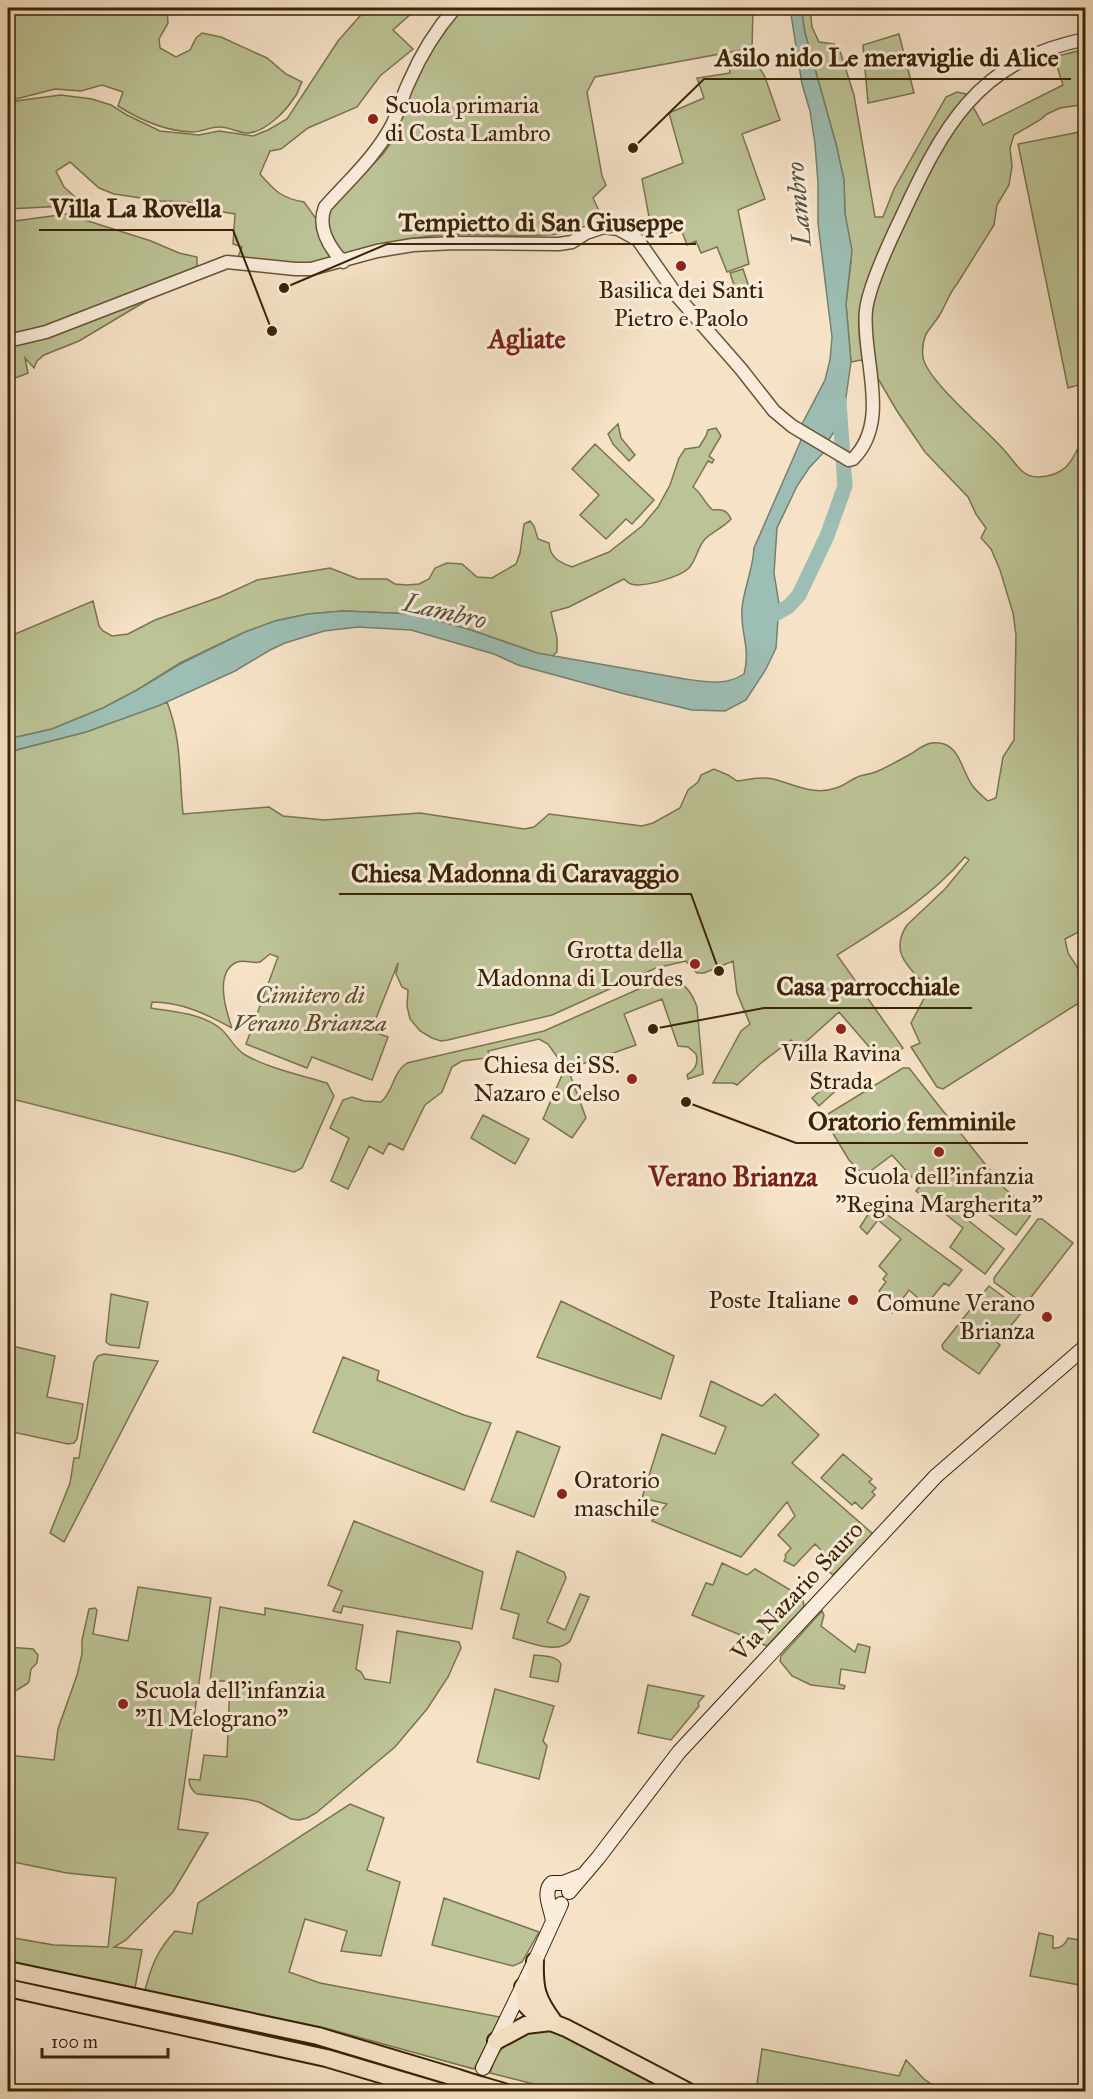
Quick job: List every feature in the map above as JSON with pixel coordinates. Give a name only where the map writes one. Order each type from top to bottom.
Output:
[{"type":"highway","points":[[535,1961],[535,1983],[526,1997],[526,2005],[532,2013],[554,2022],[675,2088],[689,2091]]},
{"type":"highway","points":[[8,1970],[318,2036],[504,2091]]},
{"type":"highway","points":[[8,1988],[326,2058],[441,2091]]},
{"type":"highway","points":[[496,2041],[526,2025],[554,2022]]},
{"type":"main road","name":"Via Nazario Sauro","points":[[535,1961],[553,1921],[560,1895],[598,1858],[679,1752],[936,1476],[1086,1346]]},
{"type":"main road","points":[[483,2068],[496,2041],[526,1997],[535,1961]]},
{"type":"street","points":[[343,262],[334,252],[324,231],[322,215],[325,207],[376,151],[393,123],[407,84],[420,57],[436,31],[455,8]]},
{"type":"street","points":[[8,341],[46,332],[227,262],[311,269],[377,251],[413,245],[559,244],[572,242],[597,229],[611,227],[638,240],[678,297],[741,369],[774,411],[798,430],[849,460],[855,458],[868,434],[873,411],[867,355],[866,310],[870,291],[914,190],[950,124],[982,86],[1008,68],[1034,54],[1086,39]]},
{"type":"green space","points":[[8,8],[167,8],[168,23],[159,39],[160,48],[176,57],[190,50],[196,38],[202,33],[221,37],[267,58],[286,74],[302,82],[295,96],[280,115],[260,130],[247,133],[222,127],[192,132],[163,127],[135,116],[118,106],[123,92],[102,85],[81,91],[55,89],[16,99],[8,98]]},
{"type":"green space","points":[[367,8],[427,8],[413,12],[393,30],[413,49],[380,76],[357,107],[308,128],[281,149],[270,151],[260,174],[279,193],[304,202],[317,220],[335,261],[287,264],[238,257],[242,247],[233,244],[235,214],[210,210],[188,202],[161,201],[114,194],[99,188],[70,162],[56,171],[64,187],[84,205],[8,209],[8,102],[61,95],[92,99],[111,105],[160,131],[199,135],[219,131],[253,136],[287,119],[338,41]]},
{"type":"green space","points":[[457,8],[753,8],[752,48],[595,77],[587,92],[602,176],[606,185],[593,198],[602,217],[588,226],[570,232],[548,235],[427,236],[343,255],[331,234],[328,211],[391,143],[415,75]]},
{"type":"green space","name":"Cimitero di Verano Brianza","points":[[801,8],[810,8],[812,27],[819,42],[834,44],[840,51],[854,95],[875,217],[883,217],[894,189],[946,97],[957,92],[966,94],[983,125],[1063,85],[1054,57],[1085,49],[1085,101],[1080,105],[1060,108],[1047,114],[1014,135],[1010,148],[1012,166],[1009,185],[997,205],[994,225],[926,334],[923,343],[923,357],[927,367],[945,391],[1027,475],[1036,477],[1058,473],[1074,457],[1085,434],[1086,744],[1080,746],[1086,755],[1086,928],[1065,939],[1068,953],[1085,979],[1085,999],[943,1089],[937,1087],[911,1047],[920,1043],[911,1023],[929,989],[909,968],[901,953],[900,944],[907,925],[945,889],[969,860],[965,857],[921,899],[837,955],[903,1048],[883,1063],[839,1012],[799,1048],[791,1040],[737,1085],[713,1083],[741,1031],[750,1024],[737,993],[733,961],[704,973],[697,973],[686,961],[656,968],[552,1015],[441,1041],[420,1031],[410,1019],[407,1006],[408,990],[402,987],[396,974],[398,963],[371,1031],[388,1037],[372,1080],[312,1057],[307,1068],[246,1044],[278,957],[270,954],[260,962],[237,962],[226,974],[225,1002],[232,1028],[203,1014],[174,1004],[152,1002],[151,1008],[188,1014],[205,1020],[221,1029],[239,1051],[256,1061],[327,1083],[334,1096],[302,1168],[294,1172],[8,1098],[8,752],[86,732],[167,702],[178,744],[183,814],[269,807],[283,816],[324,820],[420,813],[524,829],[534,827],[549,814],[642,826],[653,823],[680,808],[688,790],[698,782],[701,775],[714,769],[737,781],[768,778],[811,790],[828,790],[860,776],[874,773],[933,743],[944,744],[954,751],[975,789],[988,801],[996,798],[1003,757],[1014,740],[1016,635],[1013,613],[1000,570],[991,549],[981,538],[986,528],[968,497],[925,452],[873,370],[861,360],[851,362],[846,304],[851,261],[845,214],[844,180],[805,33]]},
{"type":"green space","points":[[899,34],[914,93],[868,103],[863,45]]},
{"type":"green space","points":[[751,63],[758,65],[765,77],[780,120],[742,134],[765,199],[738,210],[749,264],[727,272],[717,247],[701,253],[696,241],[687,245],[681,229],[653,239],[642,179],[683,163],[669,113],[704,98],[697,78],[730,73],[729,65]]},
{"type":"green space","points":[[1085,131],[1085,383],[1068,388],[1018,144]]},
{"type":"green space","points":[[66,214],[151,241],[179,253],[197,257],[197,270],[78,317],[8,338],[8,222]]},
{"type":"green space","points":[[743,269],[752,296],[739,300],[730,273]]},
{"type":"green space","points":[[156,295],[79,341],[44,355],[37,361],[34,368],[25,358],[28,373],[8,381],[8,341]]},
{"type":"green space","points":[[618,424],[621,438],[635,455],[629,461],[613,444],[608,434]]},
{"type":"green space","points":[[716,428],[721,436],[709,456],[714,460],[712,463],[708,461],[693,487],[713,510],[724,511],[731,519],[705,539],[692,565],[678,575],[661,581],[637,585],[628,583],[624,579],[569,607],[551,612],[557,638],[557,652],[552,656],[414,614],[343,611],[308,614],[275,621],[245,632],[180,663],[103,708],[52,729],[8,739],[8,637],[93,601],[99,626],[103,631],[112,636],[128,634],[155,620],[220,597],[257,580],[330,568],[358,579],[387,579],[395,584],[407,585],[419,584],[429,579],[435,568],[447,563],[462,564],[477,577],[492,578],[516,564],[524,524],[530,521],[538,539],[549,543],[553,556],[572,567],[609,552],[642,526],[658,507],[685,449],[699,447],[708,430]]},
{"type":"green space","points":[[595,444],[654,500],[632,524],[626,519],[606,539],[580,515],[599,495],[572,469]]},
{"type":"green space","points":[[659,980],[675,980],[687,989],[697,1007],[703,1074],[688,1079],[687,1075],[697,1064],[696,1054],[688,1047],[678,1046],[662,999],[624,1014],[636,1045],[568,1069],[586,1118],[572,1138],[543,1119],[565,1068],[548,1044],[539,1039],[488,1051],[486,1058],[462,1061],[452,1067],[442,1092],[425,1105],[403,1150],[389,1143],[383,1154],[369,1146],[348,1189],[331,1181],[349,1138],[330,1128],[343,1100],[352,1097],[364,1101],[381,1102],[398,1072],[407,1063],[544,1031]]},
{"type":"green space","points":[[903,1068],[909,1068],[1004,1188],[1029,1210],[1030,1216],[1016,1235],[980,1208],[969,1221],[1004,1249],[985,1274],[950,1247],[963,1228],[916,1191],[920,1186],[892,1155],[864,1176],[849,1160],[823,1117]]},
{"type":"green space","points":[[836,1077],[842,1085],[819,1106],[812,1098]]},
{"type":"green space","points":[[483,1115],[529,1139],[515,1164],[471,1138]]},
{"type":"green space","points":[[874,1205],[962,1270],[949,1286],[944,1283],[926,1305],[909,1290],[892,1313],[889,1300],[879,1291],[886,1282],[883,1279],[887,1274],[879,1266],[901,1239],[878,1220],[867,1234],[860,1227]]},
{"type":"green space","points":[[1038,1219],[1042,1219],[1073,1243],[1025,1305],[994,1282],[994,1278]]},
{"type":"green space","points":[[989,1286],[1023,1311],[997,1342],[1000,1345],[979,1374],[943,1349],[942,1345]]},
{"type":"green space","points":[[111,1294],[148,1302],[139,1348],[110,1345],[106,1342]]},
{"type":"green space","points":[[561,1301],[674,1356],[661,1399],[537,1357]]},
{"type":"green space","points":[[8,1345],[55,1356],[47,1397],[83,1404],[77,1439],[74,1443],[68,1444],[8,1431]]},
{"type":"green space","points":[[104,1354],[158,1361],[64,1542],[50,1533],[70,1483],[74,1458],[79,1458],[94,1362],[98,1356]]},
{"type":"green space","points":[[343,1357],[379,1371],[377,1380],[464,1415],[491,1423],[464,1490],[313,1432]]},
{"type":"green space","points":[[711,1381],[762,1406],[775,1394],[819,1435],[792,1463],[873,1534],[833,1575],[826,1569],[827,1566],[820,1562],[822,1551],[815,1544],[794,1566],[784,1561],[785,1555],[791,1548],[778,1535],[795,1516],[787,1502],[741,1557],[652,1521],[667,1504],[642,1498],[662,1434],[715,1454],[726,1427],[700,1416]]},
{"type":"green space","points":[[517,1431],[560,1447],[534,1517],[491,1501]]},
{"type":"green space","points":[[843,1454],[872,1479],[869,1482],[876,1488],[872,1492],[875,1495],[862,1509],[855,1502],[852,1505],[821,1478]]},
{"type":"green space","points":[[354,1521],[483,1572],[472,1629],[343,1606],[341,1613],[333,1611],[342,1591],[328,1585]]},
{"type":"green space","points":[[517,1551],[564,1572],[566,1578],[547,1622],[565,1630],[580,1594],[589,1597],[570,1641],[564,1645],[550,1647],[513,1638],[519,1614],[501,1609]]},
{"type":"green space","points":[[722,1563],[747,1575],[755,1569],[802,1597],[803,1608],[767,1646],[692,1615],[706,1583],[713,1585]]},
{"type":"green space","points":[[138,1587],[211,1598],[178,1829],[208,1833],[173,1892],[126,1940],[114,1947],[142,1950],[135,1988],[8,1961],[8,1937],[54,1945],[108,1947],[116,1878],[67,1873],[8,1861],[8,1755],[54,1760],[58,1729],[82,1654],[82,1640],[89,1609],[97,1610],[93,1634],[128,1641]]},
{"type":"green space","points":[[220,1607],[265,1615],[265,1608],[363,1625],[356,1669],[365,1679],[390,1683],[397,1631],[459,1642],[461,1648],[448,1677],[427,1709],[395,1747],[316,1813],[299,1820],[291,1819],[259,1802],[197,1794],[190,1786],[189,1779],[200,1780],[204,1755],[227,1757],[230,1681],[210,1681]]},
{"type":"green space","points":[[822,1611],[824,1615],[821,1626],[855,1652],[858,1644],[870,1647],[865,1673],[841,1669],[839,1684],[845,1686],[844,1689],[811,1685],[792,1676],[780,1661],[781,1656]]},
{"type":"green space","points":[[8,1647],[33,1649],[38,1655],[37,1663],[31,1669],[28,1683],[9,1698],[8,1697]]},
{"type":"green space","points":[[534,1655],[549,1656],[559,1661],[561,1664],[558,1682],[530,1677]]},
{"type":"green space","points":[[648,1685],[704,1696],[698,1703],[699,1706],[671,1740],[638,1733]]},
{"type":"green space","points":[[495,1689],[554,1706],[543,1741],[547,1746],[539,1779],[477,1762]]},
{"type":"green space","points":[[350,1804],[384,1818],[367,1870],[400,1882],[381,1956],[341,1951],[347,1931],[305,1919],[289,1972],[320,1983],[500,2017],[474,2069],[325,2028],[145,1990],[156,1958],[169,1938],[175,1931],[192,1934],[198,1903]]},
{"type":"green space","points":[[444,1898],[539,1932],[522,1962],[513,1966],[432,1945]]},
{"type":"green space","points":[[1039,1933],[1053,1936],[1053,1948],[1062,1946],[1068,1938],[1085,1941],[1085,1986],[1030,1976]]},
{"type":"green space","points":[[527,2029],[558,2030],[671,2091],[561,2091],[490,2073],[496,2057],[504,2046]]},
{"type":"green space","points":[[762,2049],[899,2076],[906,2060],[924,2079],[941,2091],[756,2091]]},
{"type":"water","points":[[790,8],[801,8],[805,33],[836,144],[844,180],[845,214],[852,250],[846,304],[851,362],[843,418],[828,441],[801,426],[825,380],[832,337],[818,223],[815,144],[810,111],[802,84]]},
{"type":"water","points":[[802,438],[825,451],[809,468],[797,486],[777,528],[774,573],[779,604],[776,648],[766,669],[746,700],[725,711],[692,710],[625,694],[518,665],[494,654],[411,630],[358,627],[324,631],[285,643],[235,671],[158,706],[86,732],[8,752],[8,739],[52,729],[103,708],[180,664],[245,632],[275,621],[308,614],[343,611],[414,614],[471,630],[537,653],[701,681],[723,682],[737,678],[744,674],[746,665],[742,608],[754,548]]},
{"type":"waterway","name":"Lambro","points":[[765,620],[789,606],[799,595],[827,536],[845,486],[839,401]]},
{"type":"place","name":"Scuola primaria di Costa Lambro","points":[[373,119]]},
{"type":"place","name":"Asilo nido Le meraviglie di Alice","points":[[633,148]]},
{"type":"place","name":"Basilica dei Santi Pietro e Paolo","points":[[681,266]]},
{"type":"place","name":"Tempietto di San Giuseppe","points":[[284,288]]},
{"type":"place","name":"Villa La Rovella","points":[[272,331]]},
{"type":"place","name":"Grotta della Madonna di Lourdes","points":[[695,964]]},
{"type":"place","name":"Chiesa Madonna di Caravaggio","points":[[719,971]]},
{"type":"place","name":"Casa parrocchiale","points":[[653,1029]]},
{"type":"place","name":"Villa Ravina Strada","points":[[841,1029]]},
{"type":"place","name":"Chiesa dei SS. Nazaro e Celso","points":[[632,1079]]},
{"type":"place","name":"Oratorio femminile","points":[[686,1102]]},
{"type":"place","name":"Scuola dell'infanzia \"Regina Margherita\"","points":[[939,1152]]},
{"type":"place","name":"Poste Italiane","points":[[853,1300]]},
{"type":"place","name":"Comune Verano Brianza","points":[[1047,1317]]},
{"type":"place","name":"Oratorio maschile","points":[[562,1494]]},
{"type":"place","name":"Scuola dell'infanzia \"Il Melograno\"","points":[[123,1704]]},
{"type":"district","name":"Agliate","points":[[527,339]]},
{"type":"district","name":"Verano Brianza","points":[[733,1177]]}]
